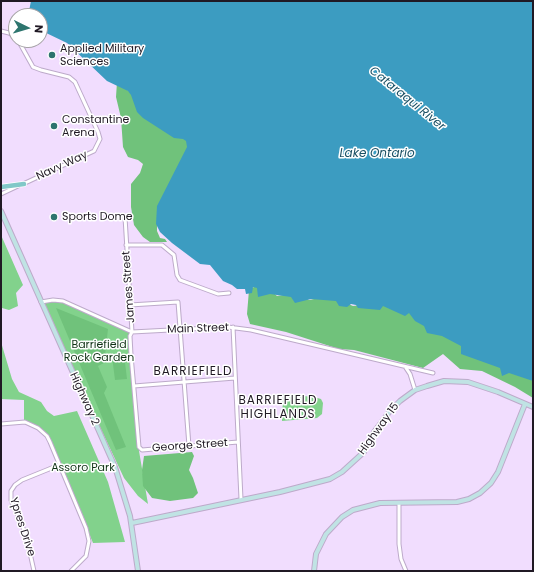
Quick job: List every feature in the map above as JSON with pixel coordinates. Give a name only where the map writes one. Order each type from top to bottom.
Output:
[{"type":"main road","points":[[1,187],[24,184]]},
{"type":"main road","name":"Highway 2","points":[[1,211],[115,467],[132,523],[138,571]]},
{"type":"main road","name":"Highway 15","points":[[132,523],[280,492],[330,479],[342,472],[364,452],[390,411],[400,401],[415,390],[444,381],[468,382],[498,392],[533,407]]},
{"type":"main road","points":[[314,571],[316,554],[321,543],[332,526],[353,510],[371,504],[399,502],[457,502],[469,499],[480,493],[491,483],[498,472],[525,404]]},
{"type":"street","name":"Navy Way","points":[[1,194],[94,152],[100,140],[98,132],[75,82],[69,77],[40,70],[33,66],[23,48]]},
{"type":"street","name":"James Street","points":[[125,217],[132,332],[130,336],[138,445],[142,450]]},
{"type":"street","points":[[126,245],[162,245],[174,255],[177,275],[180,280],[218,294],[229,293]]},
{"type":"street","name":"Main Street","points":[[41,302],[53,300],[63,301],[132,332],[233,327],[271,334],[406,368],[433,373]]},
{"type":"street","points":[[130,305],[178,302],[189,446]]},
{"type":"street","points":[[233,327],[241,499]]},
{"type":"street","points":[[406,368],[410,374],[415,390]]},
{"type":"street","points":[[134,386],[235,378]]},
{"type":"street","points":[[1,424],[25,422],[38,428],[46,436],[86,528],[89,540],[86,556],[71,571]]},
{"type":"street","name":"George Street","points":[[142,450],[238,442]]},
{"type":"street","name":"Ypres Drive","points":[[34,571],[26,535],[11,500],[11,491],[14,485],[22,480],[59,465]]},
{"type":"street","points":[[399,502],[399,544],[401,559],[406,571]]},
{"type":"green space","points":[[117,82],[187,136],[192,146],[157,214],[157,231],[160,238],[165,239],[167,242],[150,242],[143,237],[134,225],[131,207],[131,184],[140,173],[143,164],[138,160],[128,157],[123,147],[121,118],[116,97]]},
{"type":"green space","points":[[1,235],[23,285],[16,293],[18,306],[9,310],[2,308],[1,312]]},
{"type":"green space","points":[[262,282],[277,296],[296,293],[309,300],[329,296],[353,306],[391,302],[533,377],[533,398],[515,387],[482,371],[460,369],[443,354],[423,368],[354,350],[339,349],[286,332],[250,324],[247,314],[249,290]]},
{"type":"green space","name":"Barriefield Rock Garden","points":[[58,300],[132,332],[130,336],[138,445],[148,504],[138,496],[124,478],[41,302]]},
{"type":"green space","points":[[56,308],[108,329],[104,363],[98,366],[107,387],[104,393],[126,447],[116,450]]},
{"type":"green space","name":"Assoro Park","points":[[1,342],[12,379],[19,392],[41,402],[47,411],[54,416],[77,411],[108,482],[125,542],[93,543],[50,438],[41,430],[24,422],[24,400],[1,399]]},
{"type":"green space","points":[[124,354],[127,379],[115,380],[112,356]]},
{"type":"green space","points":[[283,394],[321,399],[323,403],[322,414],[317,418],[282,421]]},
{"type":"green space","points":[[192,452],[194,456],[189,470],[198,493],[193,498],[170,501],[152,498],[143,486],[142,470],[144,456]]},
{"type":"water","name":"Lake Ontario","points":[[31,1],[533,1],[533,381],[509,373],[502,376],[500,368],[461,354],[461,346],[442,336],[427,333],[424,326],[415,321],[409,313],[405,316],[383,306],[380,310],[358,308],[356,305],[351,304],[347,307],[339,306],[336,301],[311,299],[295,303],[291,297],[270,294],[258,297],[257,288],[253,287],[252,293],[246,294],[245,289],[237,289],[223,281],[210,265],[200,264],[172,243],[160,232],[156,224],[157,206],[187,147],[186,141],[183,139],[174,138],[143,118],[137,112],[128,91],[107,81],[67,43],[48,34],[48,8],[30,8]]},
{"type":"place","name":"Applied Military Sciences","points":[[52,55]]},
{"type":"place","name":"Constantine Arena","points":[[54,126]]},
{"type":"place","name":"Sports Dome","points":[[54,217]]},
{"type":"district","name":"BARRIEFIELD","points":[[193,372]]},
{"type":"district","name":"BARRIEFIELD HIGHLANDS","points":[[278,408]]},
{"type":"water label","name":"Cataraqui River","points":[[407,99]]}]
